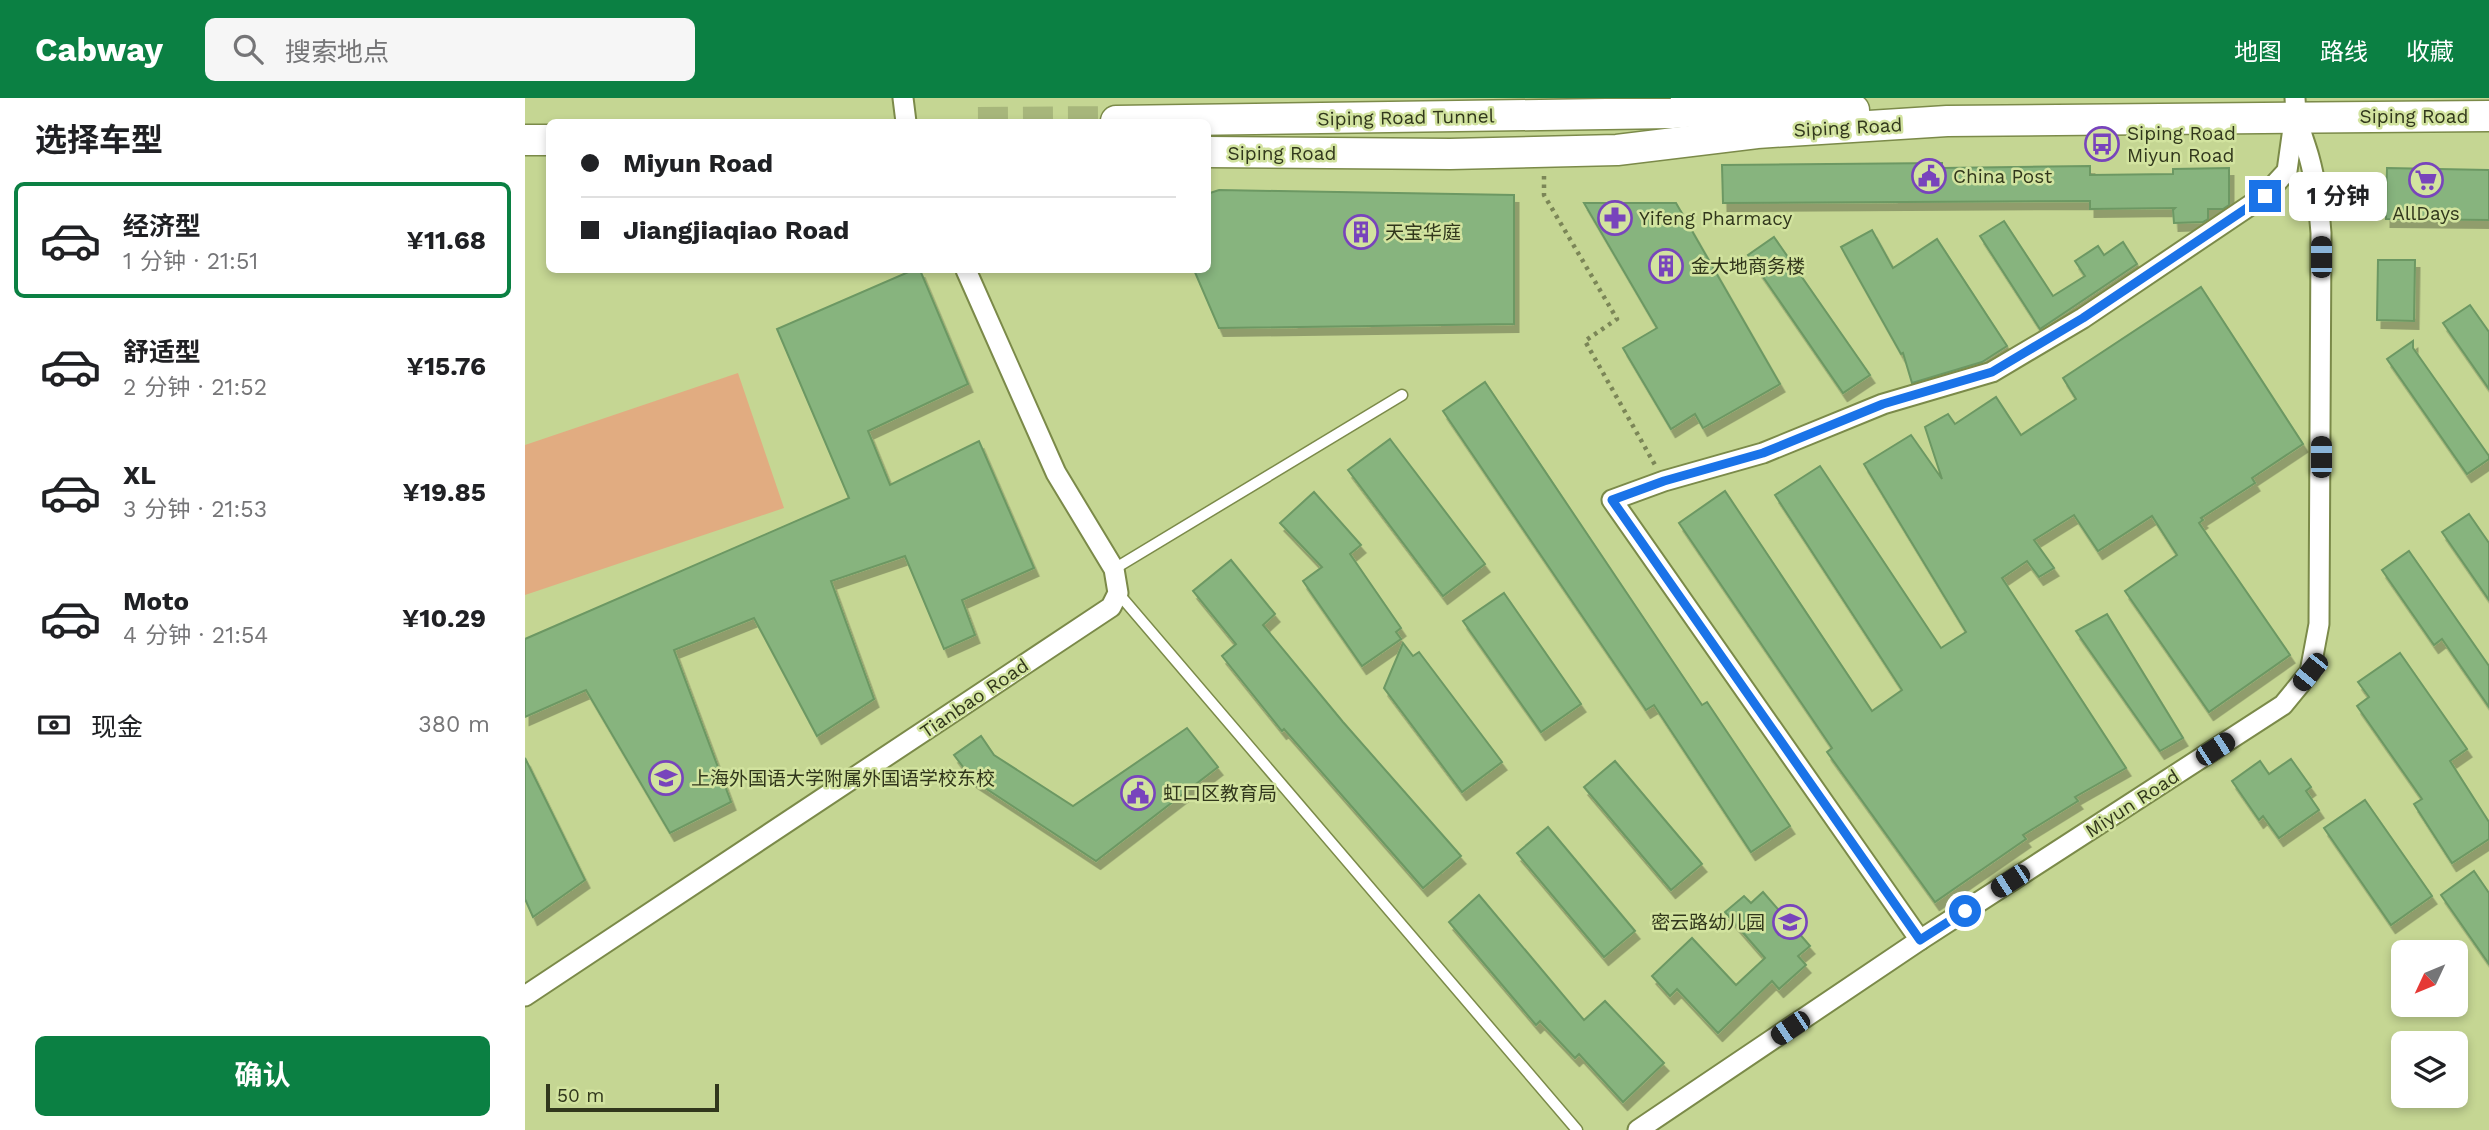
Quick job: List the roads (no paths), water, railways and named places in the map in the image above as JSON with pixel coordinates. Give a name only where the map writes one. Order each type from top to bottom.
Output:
[{"type":"main road","name":"Siping Road Tunnel","points":[[1211,120],[1672,113],[1761,106],[1846,110],[1947,121]]},
{"type":"main road","name":"Siping Road","points":[[1211,152],[1543,153],[1617,150],[1756,132],[1947,121],[2295,107],[2489,116]]},
{"type":"main road","points":[[525,140],[546,140]]},
{"type":"street","points":[[903,98],[906,119]]},
{"type":"street","points":[[1920,940],[1612,500],[1664,481],[1763,453],[1883,404],[1992,372],[2083,318],[2265,196],[2287,172],[2295,107]]},
{"type":"street","name":"Miyun Road","points":[[1638,1130],[1920,940],[2283,705],[2310,672],[2319,624],[2321,233],[2319,200],[2295,107]]},
{"type":"street","points":[[967,273],[1056,473],[1114,569],[1118,593]]},
{"type":"street","name":"Tianbao Road","points":[[525,996],[1111,607],[1118,593]]},
{"type":"lane","points":[[1114,569],[1402,395]]},
{"type":"lane","points":[[1118,593],[1577,1130]]},
{"type":"place","name":"Siping Road Miyun Road","points":[[2102,144]]},
{"type":"place","name":"China Post","points":[[1929,176]]},
{"type":"place","name":"AllDays","points":[[2426,180]]},
{"type":"place","name":"Yifeng Pharmacy","points":[[1615,218]]},
{"type":"place","name":"天宝华庭","points":[[1361,232]]},
{"type":"place","name":"金大地商务楼","points":[[1666,266]]},
{"type":"place","name":"上海外国语大学附属外国语学校东校","points":[[666,778]]},
{"type":"place","name":"虹口区教育局","points":[[1138,793]]},
{"type":"place","name":"密云路幼儿园","points":[[1790,922]]}]
